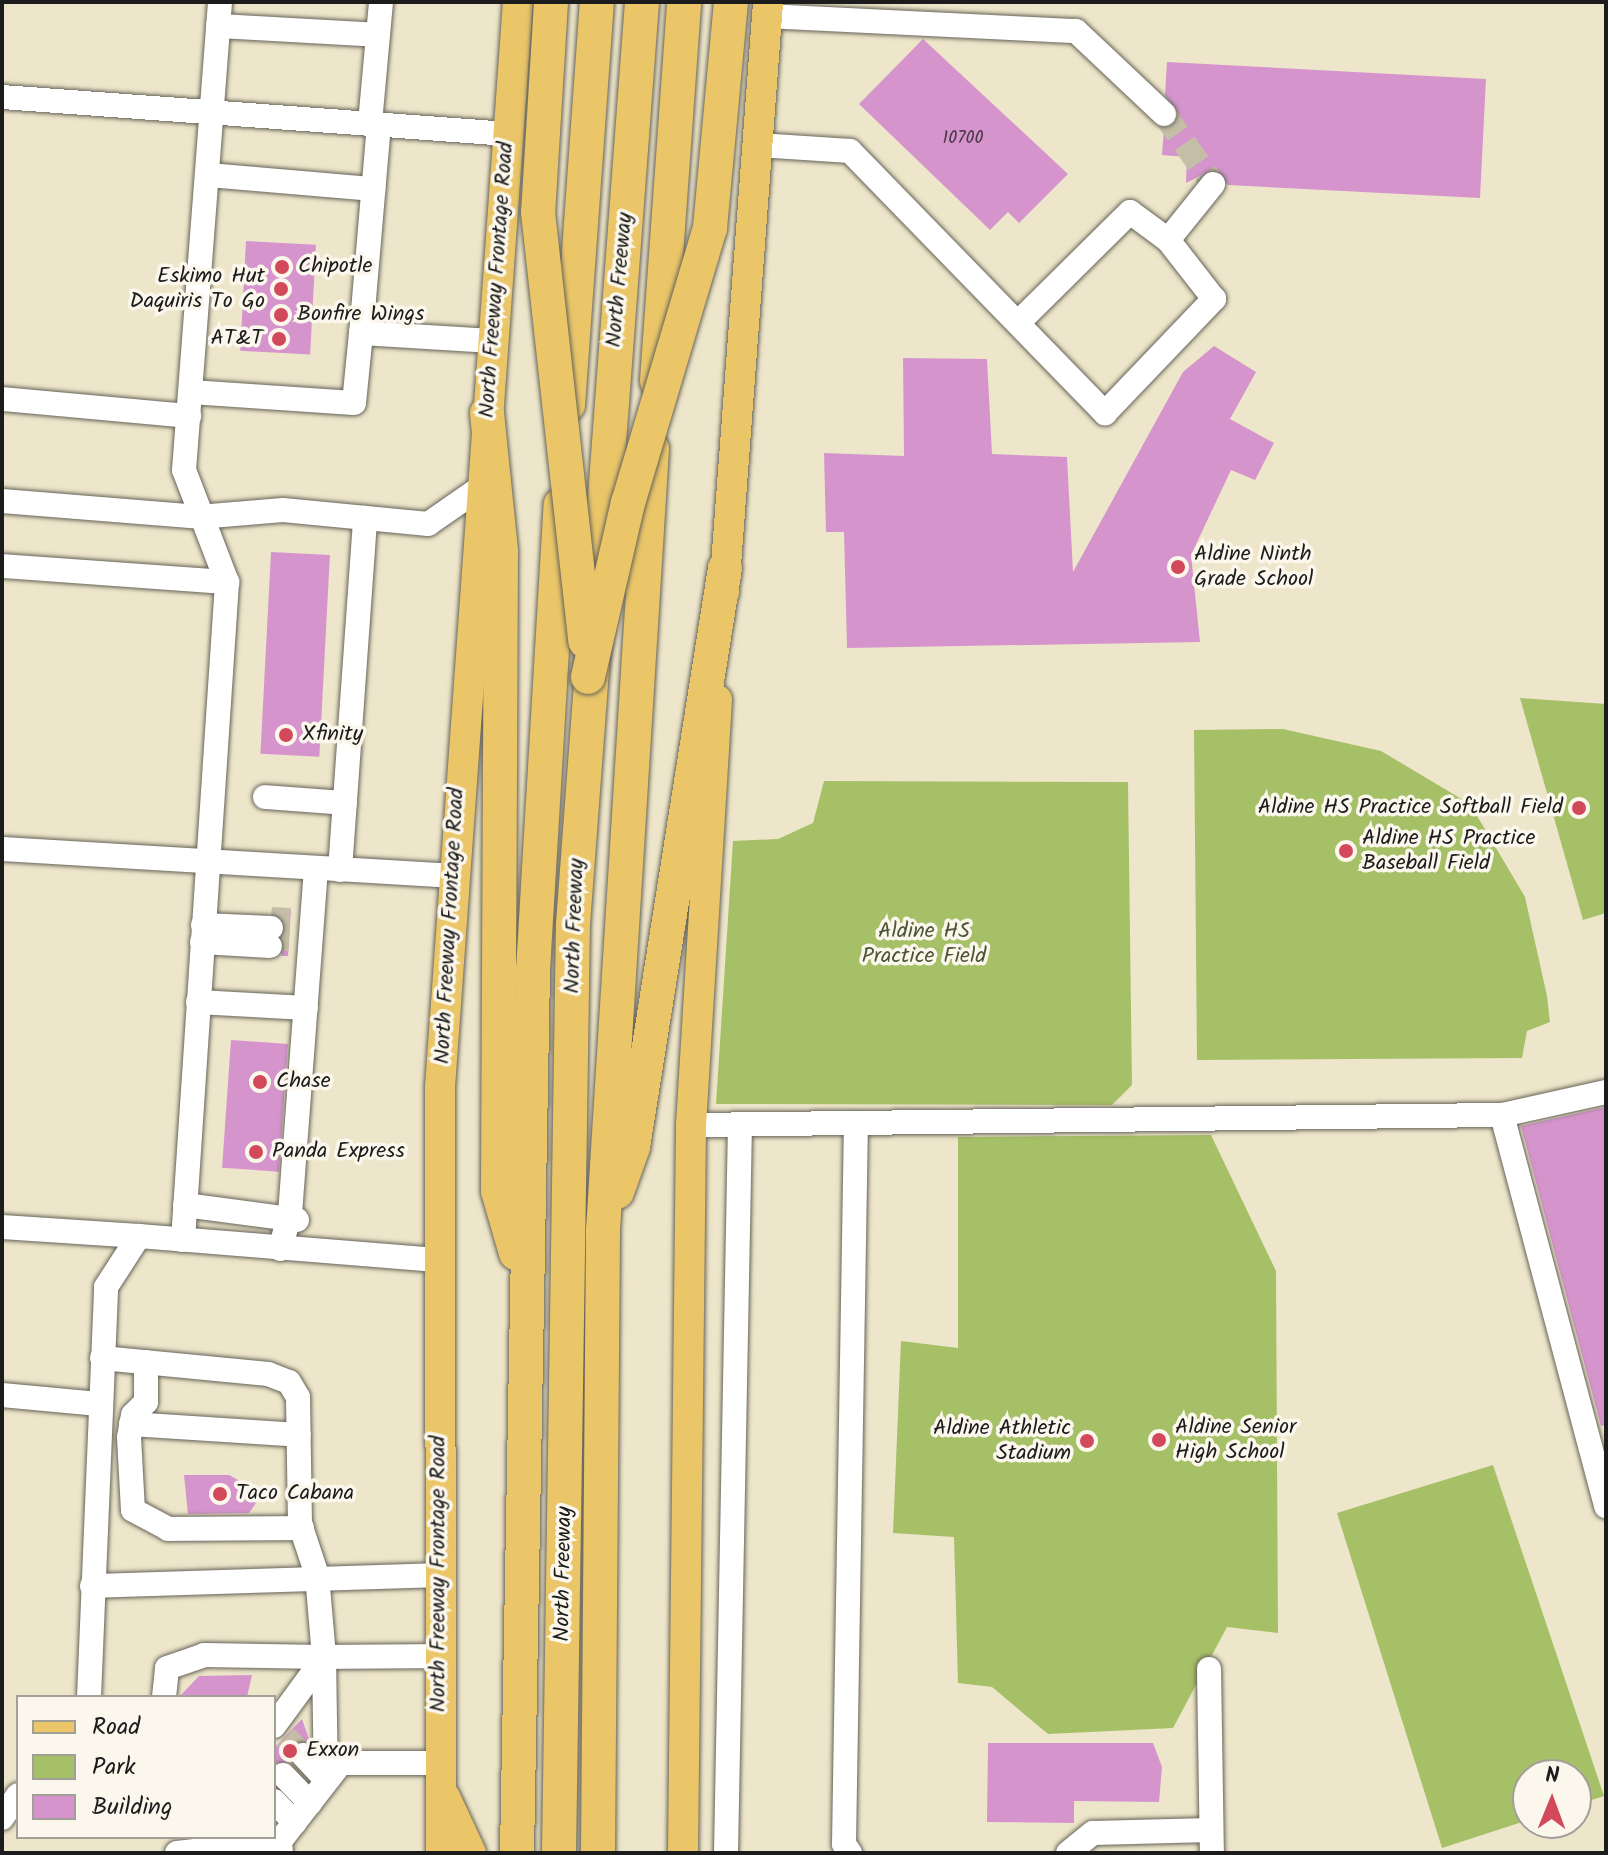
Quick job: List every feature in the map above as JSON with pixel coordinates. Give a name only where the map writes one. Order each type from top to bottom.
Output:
[{"type":"highway","points":[[551,2],[538,212],[577,516],[588,677]]},
{"type":"highway","name":"North Freeway","points":[[517,1851],[524,1282],[548,677],[597,2]]},
{"type":"highway","name":"North Freeway","points":[[598,1852],[603,1230],[684,2]]},
{"type":"highway","points":[[588,677],[628,503],[710,228],[731,2]]},
{"type":"highway","name":"North Freeway","points":[[559,1851],[573,924],[588,677],[642,3]]},
{"type":"highway","points":[[487,413],[501,552],[498,1191],[524,1282]]},
{"type":"highway","points":[[603,1230],[633,1147],[725,568]]},
{"type":"main road","name":"North Freeway Frontage Road","points":[[441,1853],[437,1260],[451,876],[518,2]]},
{"type":"main road","points":[[683,1853],[691,1125],[725,568],[767,9]]},
{"type":"main road","points":[[440,1776],[471,1853]]},
{"type":"lane","points":[[2,399],[190,404],[354,403],[373,189],[381,2]]},
{"type":"lane","points":[[767,9],[1076,31],[1164,114]]},
{"type":"lane","points":[[183,1240],[227,582],[217,543],[199,517],[184,470],[219,14],[378,35]]},
{"type":"lane","points":[[2,97],[508,134]]},
{"type":"lane","points":[[759,145],[850,151],[1105,413],[1214,299],[1168,240],[1130,212],[1018,323]]},
{"type":"lane","points":[[209,175],[373,189]]},
{"type":"lane","points":[[1168,240],[1213,184]]},
{"type":"lane","points":[[361,333],[493,341]]},
{"type":"lane","points":[[2,501],[199,517],[283,510],[435,522],[480,488]]},
{"type":"lane","points":[[290,1214],[306,1008],[290,934],[328,870],[345,803],[365,518]]},
{"type":"lane","points":[[2,566],[227,582]]},
{"type":"lane","points":[[265,797],[345,803]]},
{"type":"lane","points":[[2,849],[451,876]]},
{"type":"lane","points":[[202,929],[290,934]]},
{"type":"lane","points":[[198,1002],[306,1008]]},
{"type":"lane","points":[[691,1125],[1502,1115],[1606,1092]]},
{"type":"lane","points":[[1502,1115],[1606,1506]]},
{"type":"lane","points":[[850,1853],[844,1844],[856,1124]]},
{"type":"lane","points":[[726,1853],[740,1125]]},
{"type":"lane","points":[[185,1205],[290,1214],[297,1220],[288,1250]]},
{"type":"lane","points":[[2,1227],[437,1260]]},
{"type":"lane","points":[[89,1695],[106,1287],[139,1236]]},
{"type":"lane","points":[[102,1358],[289,1382],[298,1397],[302,1528],[317,1575],[324,1657],[326,1780]]},
{"type":"lane","points":[[146,1362],[146,1402],[131,1424],[127,1501],[144,1521],[168,1529],[302,1528]]},
{"type":"lane","points":[[2,1395],[99,1404]]},
{"type":"lane","points":[[131,1424],[299,1435]]},
{"type":"lane","points":[[92,1586],[317,1575],[438,1575]]},
{"type":"lane","points":[[164,1695],[167,1668],[204,1655],[439,1656]]},
{"type":"lane","points":[[278,1729],[324,1657]]},
{"type":"lane","points":[[1068,1853],[1093,1833],[1212,1841],[1209,1669]]},
{"type":"lane","points":[[303,1755],[326,1780]]},
{"type":"lane","points":[[282,1838],[341,1763],[440,1776]]},
{"type":"lane","points":[[283,1775],[310,1803]]},
{"type":"lane","points":[[2,1818],[16,1798]]},
{"type":"lane","points":[[276,1810],[282,1838]]},
{"type":"lane","points":[[177,1853],[271,1839]]},
{"type":"green space","name":"Aldine HS Practice Softball Field","points":[[1520,698],[1606,704],[1606,913],[1583,920]]},
{"type":"green space","name":"Aldine HS Practice Baseball Field","points":[[1283,729],[1381,751],[1470,804],[1525,897],[1547,996],[1550,1022],[1527,1031],[1522,1058],[1197,1060],[1194,730]]},
{"type":"green space","name":"Aldine HS Practice Field","points":[[824,781],[1128,782],[1132,1085],[1112,1105],[716,1104],[733,841],[778,839],[813,823]]},
{"type":"green space","name":"Aldine Athletic Stadium","points":[[1211,1135],[1276,1271],[1278,1633],[1227,1627],[1173,1728],[1048,1734],[992,1687],[958,1683],[954,1537],[893,1533],[901,1341],[958,1348],[958,1137]]},
{"type":"green space","points":[[1493,1465],[1592,1759],[1512,1759],[1512,1825],[1442,1848],[1337,1513]]},
{"type":"green space","points":[[1592,1760],[1604,1796],[1592,1800]]},
{"type":"building","points":[[923,39],[1068,174],[1019,223],[1008,212],[990,230],[859,104]]},
{"type":"building","points":[[1167,62],[1486,79],[1480,198],[1228,185],[1214,169],[1186,183],[1187,157],[1162,155],[1164,129],[1179,117],[1165,95]]},
{"type":"building","points":[[246,241],[316,245],[310,355],[240,351]]},
{"type":"building","points":[[1214,346],[1256,372],[1230,419],[1274,443],[1255,480],[1231,470],[1191,555],[1200,642],[847,648],[844,532],[826,532],[824,453],[904,456],[903,358],[987,359],[992,454],[1067,457],[1073,572],[1183,372]]},
{"type":"building","points":[[271,552],[330,555],[319,757],[260,754]]},
{"type":"building","points":[[272,908],[291,910],[288,956],[281,956],[285,922]]},
{"type":"building","points":[[231,1040],[288,1044],[279,1172],[222,1168]]},
{"type":"building","points":[[1606,1107],[1606,1425],[1601,1426],[1521,1126]]},
{"type":"building","name":"Taco Cabana","points":[[184,1475],[229,1475],[254,1489],[258,1500],[249,1513],[188,1514]]},
{"type":"building","points":[[252,1675],[247,1695],[181,1695],[199,1676]]},
{"type":"building","points":[[302,1719],[310,1742],[293,1744],[290,1762],[276,1763],[276,1746]]},
{"type":"building","points":[[988,1743],[1153,1743],[1162,1767],[1159,1802],[1074,1801],[1074,1823],[987,1822]]},
{"type":"tunnel","points":[[1164,114],[1213,184]]},
{"type":"tunnel","points":[[271,919],[290,920]]},
{"type":"tunnel","points":[[270,938],[289,939]]},
{"type":"tunnel","points":[[285,1737],[303,1755]]},
{"type":"place","name":"Chipotle","points":[[282,267]]},
{"type":"place","name":"Eskimo Hut Daquiris To Go","points":[[281,289]]},
{"type":"place","name":"Bonfire Wings","points":[[281,315]]},
{"type":"place","name":"AT&T","points":[[279,339]]},
{"type":"place","name":"Aldine Ninth Grade School","points":[[1178,567]]},
{"type":"place","name":"Xfinity","points":[[286,735]]},
{"type":"place","name":"Aldine HS Practice Softball Field","points":[[1579,808]]},
{"type":"place","name":"Aldine HS Practice Baseball Field","points":[[1346,851]]},
{"type":"place","name":"Chase","points":[[260,1082]]},
{"type":"place","name":"Panda Express","points":[[256,1152]]},
{"type":"place","name":"Aldine Senior High School","points":[[1159,1440]]},
{"type":"place","name":"Aldine Athletic Stadium","points":[[1087,1441]]},
{"type":"place","name":"Taco Cabana","points":[[220,1494]]},
{"type":"place","name":"Exxon","points":[[290,1751]]}]
